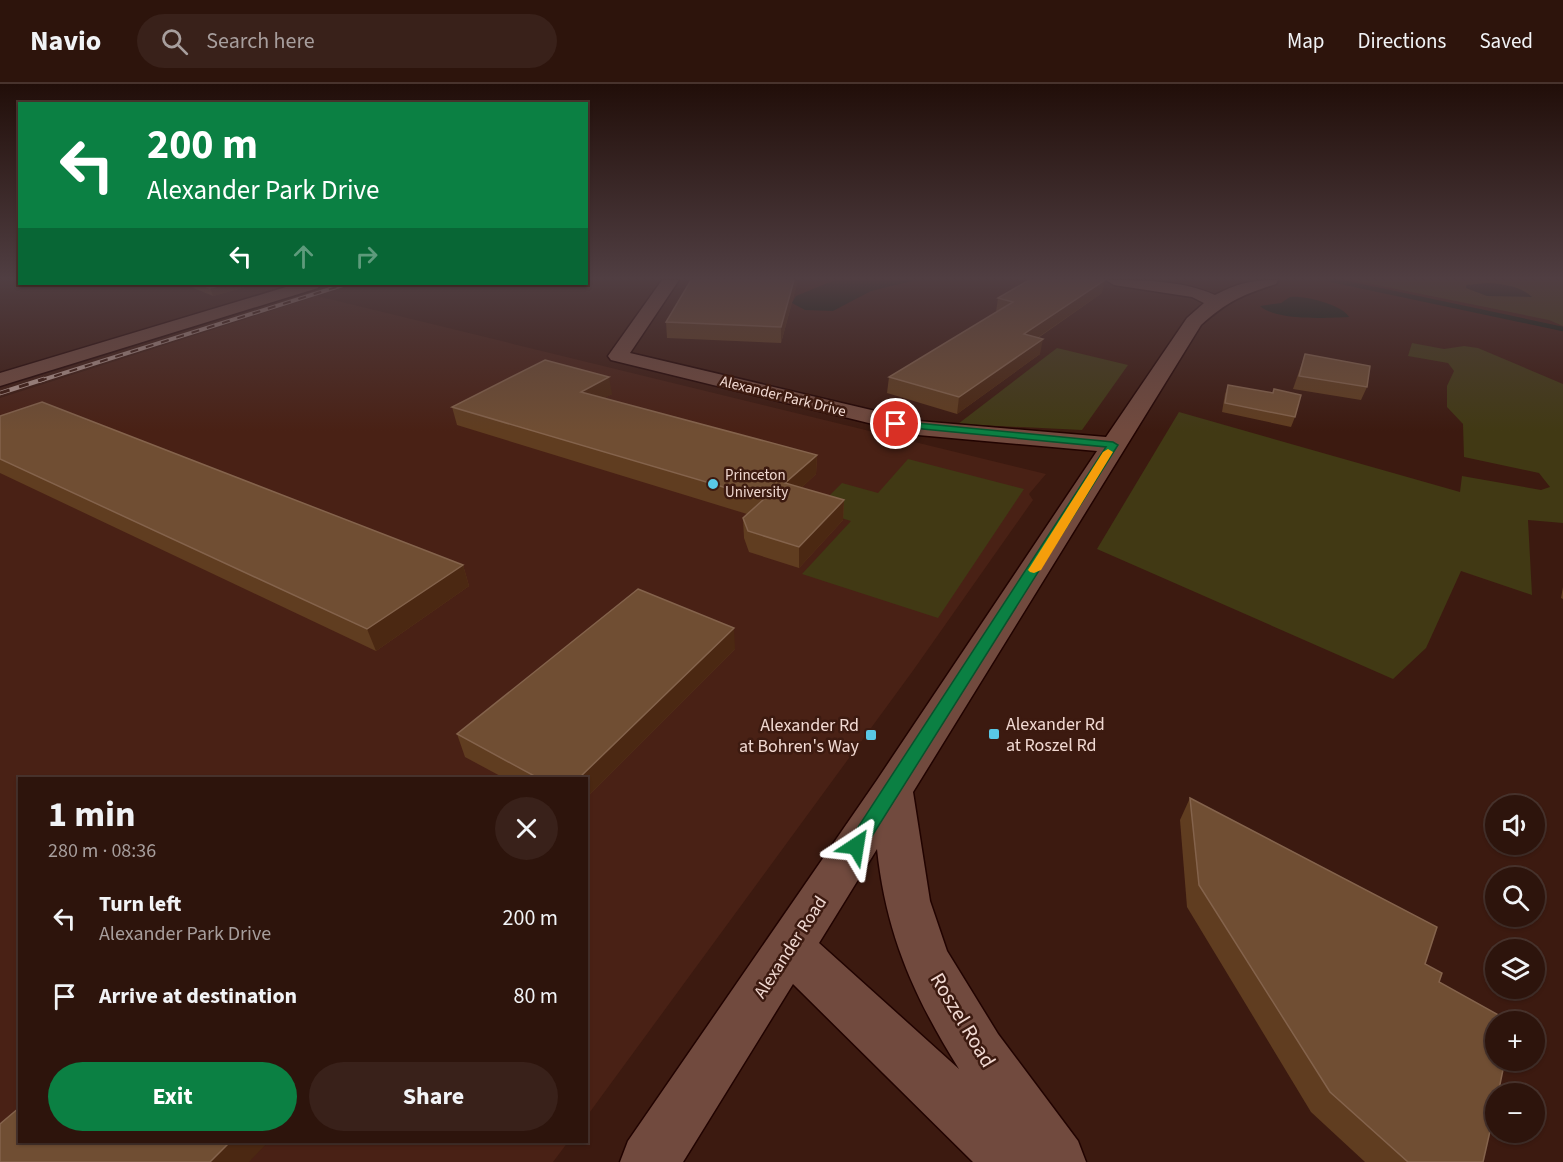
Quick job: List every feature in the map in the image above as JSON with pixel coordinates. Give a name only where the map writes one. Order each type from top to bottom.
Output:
[{"type":"street","points":[[2,377],[158,330]]},
{"type":"street","name":"Alexander Park Drive","points":[[636,330],[618,357],[896,424],[1113,445]]},
{"type":"street","name":"Alexander Road","points":[[649,1162],[892,791],[1189,330]]},
{"type":"street","name":"Roszel Road","points":[[892,791],[907,892],[917,934],[929,965],[942,993],[964,1027],[1057,1162]]},
{"type":"street","points":[[789,948],[867,1019],[1015,1162]]},
{"type":"shaded area","points":[[210,330],[458,330],[1046,474],[1029,494],[1033,500],[912,672],[588,1115],[588,777],[18,777],[18,1143],[567,1143],[553,1162],[0,1162],[0,398]]},
{"type":"shaded area","points":[[1412,343],[1444,349],[1464,346],[1478,348],[1563,384],[1563,523],[1528,520],[1532,595],[1461,571],[1426,648],[1393,679],[1097,549],[1179,412],[1460,492],[1462,476],[1541,490],[1550,487],[1539,473],[1464,457],[1463,424],[1447,407],[1447,386],[1454,371],[1448,363],[1408,356]]},
{"type":"shaded area","points":[[1057,348],[1128,365],[1082,430],[958,424]]},
{"type":"shaded area","points":[[908,459],[1024,489],[938,618],[802,574],[851,521],[815,510],[842,483],[878,493]]},
{"type":"building","points":[[966,330],[1030,330],[1024,334],[1043,339],[959,397],[889,377]]},
{"type":"building","points":[[1305,354],[1370,366],[1367,387],[1299,376]]},
{"type":"building","points":[[545,360],[609,377],[581,392],[817,455],[785,483],[844,500],[799,547],[748,531],[743,518],[764,499],[452,407]]},
{"type":"building","points":[[1228,385],[1273,393],[1274,389],[1301,395],[1295,417],[1225,403]]},
{"type":"building","points":[[42,402],[463,565],[367,629],[0,459],[0,416]]},
{"type":"building","points":[[638,589],[734,628],[580,777],[536,777],[457,734]]},
{"type":"building","points":[[1190,798],[1437,927],[1425,964],[1442,973],[1439,982],[1491,1011],[1485,1011],[1485,1071],[1503,1071],[1500,1083],[1485,1083],[1485,1143],[1487,1143],[1483,1162],[1408,1162],[1330,1092],[1199,885]]},
{"type":"building","points":[[18,1109],[18,1143],[229,1143],[210,1162],[0,1162],[0,1124]]},
{"type":"railway","points":[[39,381],[199,330]]},
{"type":"railway","points":[[0,393],[44,379]]},
{"type":"slow traffic","points":[[1034,570],[1108,452]]},
{"type":"place","name":"Princeton University","points":[[713,484]]},
{"type":"place","name":"Alexander Rd at Roszel Rd","points":[[994,734]]},
{"type":"place","name":"Alexander Rd at Bohren's Way","points":[[871,735]]},
{"type":"route","points":[[856,846],[1113,445],[918,428],[896,424]]}]
